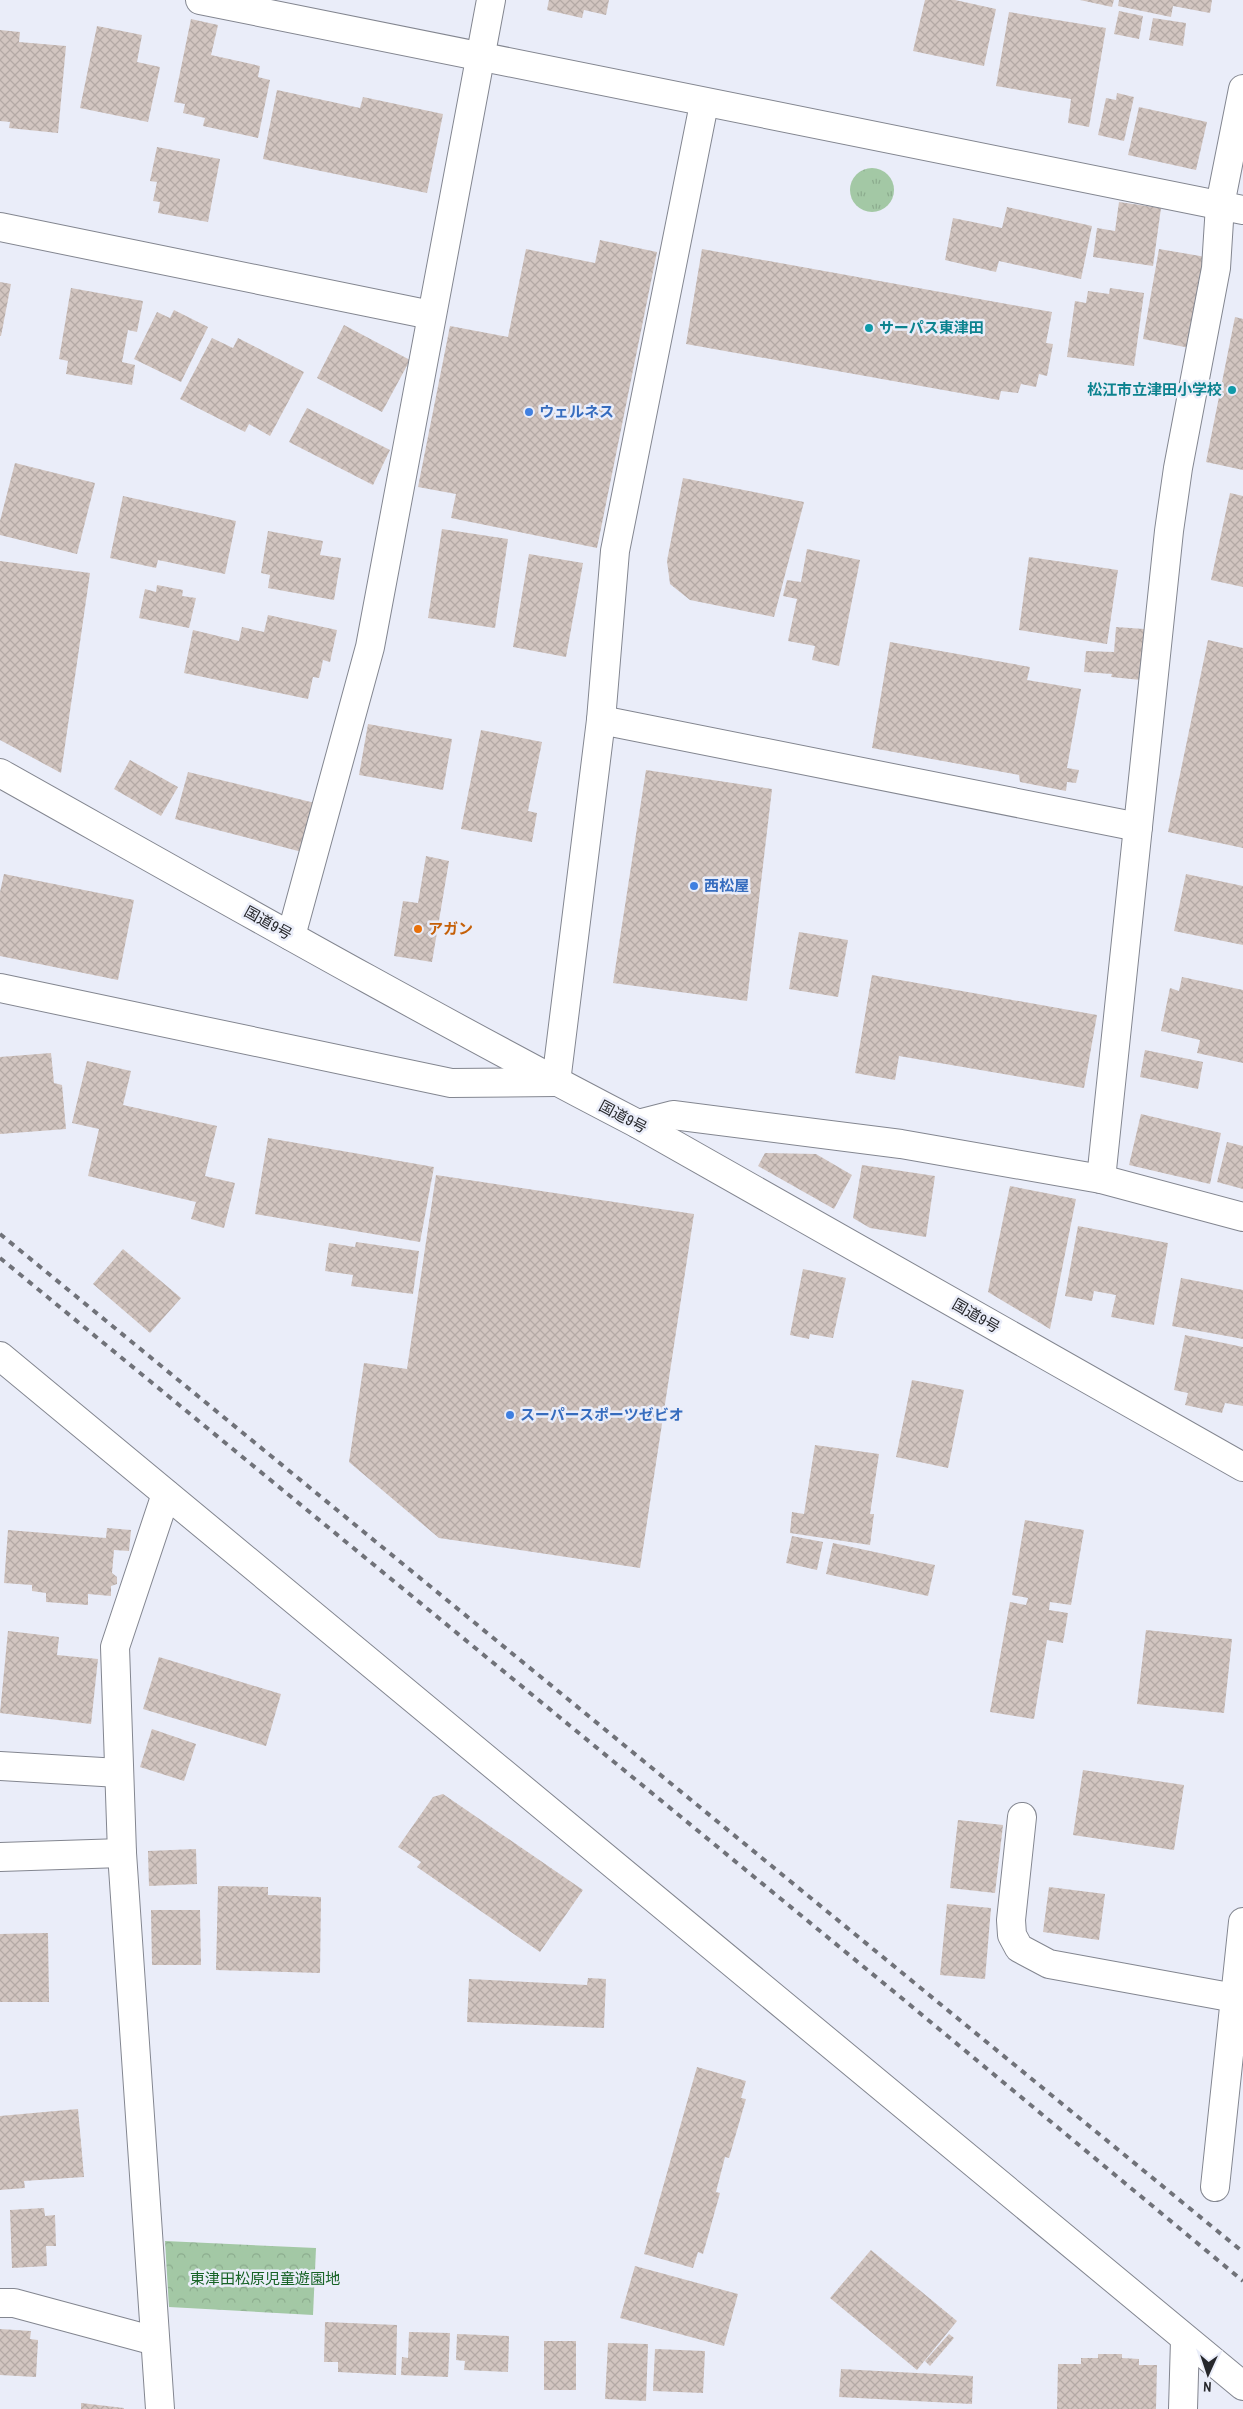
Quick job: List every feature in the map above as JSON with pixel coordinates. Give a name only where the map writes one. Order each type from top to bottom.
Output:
[{"type":"main road","points":[[200,0],[1232,207]]},
{"type":"main road","points":[[291,936],[370,647],[491,0]]},
{"type":"main road","points":[[1101,1179],[1169,531],[1178,468],[1216,268],[1232,207],[1243,89]]},
{"type":"main road","points":[[0,988],[451,1083],[556,1082],[601,720],[615,551],[702,114]]},
{"type":"main road","points":[[0,227],[431,315]]},
{"type":"main road","points":[[601,720],[1138,827]]},
{"type":"main road","name":"国道9号","points":[[0,773],[556,1082],[638,1124],[1243,1467]]},
{"type":"main road","points":[[638,1124],[673,1115],[901,1144],[1101,1179],[1243,1218]]},
{"type":"main road","points":[[0,1356],[694,1930],[1185,2340],[1243,2386]]},
{"type":"main road","points":[[160,2409],[122,1853],[115,1647],[166,1494]]},
{"type":"main road","points":[[0,1766],[119,1773]]},
{"type":"main road","points":[[1022,1817],[1011,1920],[1012,1935],[1020,1948],[1049,1964],[1235,1998]]},
{"type":"main road","points":[[0,1857],[122,1853]]},
{"type":"main road","points":[[1215,2187],[1243,1922]]},
{"type":"main road","points":[[0,2303],[14,2304],[155,2341]]},
{"type":"main road","points":[[1183,2409],[1185,2340]]},
{"type":"green space","points":[[876,168],[888,174],[893,181],[893,199],[888,206],[881,211],[868,212],[860,209],[853,202],[850,186],[853,178],[860,171]]},
{"type":"green space","name":"東津田松原児童遊園地","points":[[165,2241],[316,2248],[313,2315],[169,2307]]},
{"type":"building","points":[[549,0],[609,0],[606,15],[584,10],[582,18],[547,10]]},
{"type":"building","points":[[925,0],[955,0],[996,9],[984,66],[913,51]]},
{"type":"building","points":[[1080,0],[1114,0],[1112,7]]},
{"type":"building","points":[[1119,0],[1212,0],[1210,13],[1173,6],[1171,17],[1118,6]]},
{"type":"building","points":[[1119,11],[1143,16],[1139,39],[1114,34]]},
{"type":"building","points":[[1009,12],[1106,28],[1089,127],[1068,123],[1071,99],[996,86]]},
{"type":"building","points":[[1153,18],[1186,23],[1183,46],[1149,40]]},
{"type":"building","points":[[191,19],[218,25],[211,55],[260,66],[258,77],[270,80],[258,138],[203,126],[205,118],[183,113],[185,104],[174,102]]},
{"type":"building","points":[[97,26],[142,35],[137,62],[160,67],[148,122],[80,108]]},
{"type":"building","points":[[0,30],[20,32],[19,42],[66,46],[58,133],[9,128],[10,122],[0,121]]},
{"type":"building","points":[[277,90],[360,108],[363,97],[443,114],[427,193],[263,159]]},
{"type":"building","points":[[1117,93],[1134,97],[1124,141],[1098,135],[1106,98],[1116,100]]},
{"type":"building","points":[[1139,107],[1207,122],[1196,170],[1128,155]]},
{"type":"building","points":[[157,147],[220,159],[208,222],[158,213],[160,202],[153,201],[157,182],[150,181]]},
{"type":"building","points":[[1119,202],[1161,208],[1153,266],[1093,257],[1097,228],[1115,231]]},
{"type":"building","points":[[1007,207],[1092,226],[1081,279],[999,261],[996,272],[945,260],[953,218],[1002,228]]},
{"type":"building","name":"ウェルネス","points":[[600,240],[657,252],[597,548],[451,518],[456,494],[418,487],[450,326],[508,337],[526,249],[595,263]]},
{"type":"building","name":"サーパス東津田","points":[[702,249],[1052,312],[1046,343],[1053,344],[1047,376],[1039,374],[1036,387],[1021,384],[1018,393],[1001,391],[999,400],[686,344]]},
{"type":"building","points":[[1159,249],[1206,257],[1190,348],[1143,339]]},
{"type":"building","points":[[0,282],[11,284],[1,336],[0,336]]},
{"type":"building","points":[[71,288],[143,301],[137,332],[128,330],[122,362],[135,365],[132,385],[66,374],[68,361],[59,359]]},
{"type":"building","points":[[1110,288],[1144,293],[1134,366],[1067,357],[1075,301],[1086,303],[1088,291],[1109,294]]},
{"type":"building","points":[[174,310],[208,327],[181,382],[134,359],[157,312],[170,318]]},
{"type":"building","name":"松江市立津田小学校","points":[[1235,317],[1243,319],[1243,470],[1206,462]]},
{"type":"building","points":[[344,325],[410,360],[382,412],[317,378]]},
{"type":"building","points":[[212,338],[233,348],[238,338],[304,372],[270,436],[249,424],[245,432],[180,399]]},
{"type":"building","points":[[307,408],[390,450],[373,485],[289,442]]},
{"type":"building","points":[[15,463],[95,483],[77,554],[0,535],[0,521]]},
{"type":"building","points":[[683,478],[804,502],[774,617],[690,600],[670,584],[667,561]]},
{"type":"building","points":[[1230,493],[1243,496],[1243,587],[1211,580]]},
{"type":"building","points":[[123,496],[236,521],[225,574],[158,560],[156,568],[110,558]]},
{"type":"building","points":[[442,529],[508,539],[495,628],[428,618]]},
{"type":"building","points":[[268,531],[323,541],[320,555],[341,558],[334,600],[268,588],[270,575],[261,573]]},
{"type":"building","points":[[807,549],[860,560],[839,666],[812,660],[815,646],[788,641],[797,599],[783,596],[787,580],[801,582]]},
{"type":"building","points":[[529,554],[583,563],[566,657],[513,647]]},
{"type":"building","points":[[1029,557],[1118,570],[1107,644],[1019,630]]},
{"type":"building","points":[[0,561],[90,573],[61,773],[0,740]]},
{"type":"building","points":[[157,585],[183,590],[182,596],[196,598],[189,628],[139,618],[145,589],[156,592]]},
{"type":"building","points":[[268,615],[337,630],[330,662],[323,660],[319,678],[313,677],[308,699],[184,673],[193,630],[239,641],[242,627],[264,632]]},
{"type":"building","points":[[1116,627],[1144,629],[1141,680],[1111,677],[1112,674],[1084,672],[1086,651],[1114,652]]},
{"type":"building","points":[[1208,640],[1243,648],[1243,848],[1168,832]]},
{"type":"building","points":[[890,642],[1030,667],[1027,680],[1081,689],[1067,768],[1079,770],[1076,783],[1067,782],[1066,791],[1020,782],[1019,775],[872,748]]},
{"type":"building","points":[[368,724],[452,739],[443,790],[359,775]]},
{"type":"building","points":[[481,730],[542,742],[528,811],[537,813],[532,842],[461,829]]},
{"type":"building","points":[[130,760],[178,787],[161,816],[114,789]]},
{"type":"building","name":"西松屋","points":[[646,770],[772,789],[747,1001],[613,983]]},
{"type":"building","points":[[188,772],[315,803],[302,852],[175,819]]},
{"type":"building","name":"アガン","points":[[426,856],[449,861],[432,962],[394,956],[403,901],[418,903]]},
{"type":"building","points":[[4,874],[134,900],[118,980],[0,956],[0,892]]},
{"type":"building","points":[[1186,874],[1243,886],[1243,945],[1174,931]]},
{"type":"building","points":[[799,932],[848,940],[838,997],[789,989]]},
{"type":"building","points":[[872,975],[1097,1015],[1084,1088],[899,1056],[895,1080],[855,1073]]},
{"type":"building","points":[[1182,977],[1243,990],[1243,1063],[1197,1053],[1200,1040],[1161,1031],[1170,988],[1179,991]]},
{"type":"building","points":[[1145,1050],[1203,1062],[1198,1089],[1140,1077]]},
{"type":"building","points":[[51,1053],[54,1083],[62,1085],[66,1129],[0,1134],[0,1057]]},
{"type":"building","points":[[87,1061],[131,1071],[123,1105],[217,1126],[205,1176],[235,1183],[224,1228],[191,1219],[196,1202],[88,1176],[99,1129],[72,1123]]},
{"type":"building","points":[[1141,1114],[1221,1133],[1210,1184],[1129,1165]]},
{"type":"building","points":[[268,1138],[434,1167],[420,1242],[255,1214]]},
{"type":"building","points":[[1227,1142],[1243,1146],[1243,1189],[1217,1182]]},
{"type":"building","points":[[765,1153],[816,1154],[852,1175],[834,1209],[758,1166]]},
{"type":"building","points":[[862,1165],[935,1176],[926,1237],[870,1228],[853,1218]]},
{"type":"building","name":"スーパースポーツゼビオ","points":[[436,1175],[694,1214],[640,1568],[439,1538],[349,1462],[364,1363],[407,1369]]},
{"type":"building","points":[[1010,1186],[1076,1199],[1050,1329],[988,1292]]},
{"type":"building","points":[[1078,1226],[1168,1243],[1154,1325],[1111,1317],[1116,1295],[1094,1291],[1092,1301],[1065,1296]]},
{"type":"building","points":[[356,1242],[419,1251],[413,1294],[351,1286],[353,1275],[325,1271],[329,1243],[355,1247]]},
{"type":"building","points":[[123,1249],[181,1298],[150,1333],[93,1284]]},
{"type":"building","points":[[803,1269],[846,1278],[833,1338],[810,1334],[809,1339],[790,1335]]},
{"type":"building","points":[[1181,1278],[1243,1290],[1243,1339],[1172,1326]]},
{"type":"building","points":[[1185,1335],[1243,1347],[1243,1406],[1225,1403],[1222,1413],[1185,1405],[1188,1393],[1174,1390]]},
{"type":"building","points":[[912,1380],[964,1390],[948,1468],[896,1457]]},
{"type":"building","points":[[815,1445],[879,1454],[870,1514],[874,1514],[870,1545],[790,1533],[792,1512],[804,1514]]},
{"type":"building","points":[[1025,1520],[1084,1530],[1071,1605],[1050,1602],[1049,1610],[1068,1613],[1063,1643],[1047,1640],[1034,1719],[990,1712],[1010,1602],[1026,1605],[1028,1598],[1012,1595]]},
{"type":"building","points":[[107,1528],[131,1530],[129,1551],[114,1550],[112,1573],[117,1577],[117,1584],[111,1586],[111,1596],[88,1594],[88,1605],[46,1602],[46,1593],[32,1591],[32,1585],[4,1583],[8,1530],[106,1538]]},
{"type":"building","points":[[792,1536],[823,1542],[817,1570],[786,1563]]},
{"type":"building","points":[[833,1543],[935,1565],[928,1596],[826,1574]]},
{"type":"building","points":[[1146,1630],[1232,1639],[1224,1713],[1137,1704]]},
{"type":"building","points":[[8,1631],[59,1637],[57,1655],[98,1659],[91,1724],[0,1713]]},
{"type":"building","points":[[159,1657],[281,1694],[266,1746],[143,1709]]},
{"type":"building","points":[[152,1729],[196,1744],[184,1781],[140,1767]]},
{"type":"building","points":[[1083,1770],[1184,1785],[1174,1850],[1073,1835]]},
{"type":"building","points":[[443,1794],[583,1890],[540,1952],[417,1867],[421,1862],[398,1847],[433,1797]]},
{"type":"building","points":[[958,1820],[1003,1825],[995,1893],[950,1888]]},
{"type":"building","points":[[196,1849],[197,1884],[149,1886],[148,1851]]},
{"type":"building","points":[[218,1886],[268,1887],[268,1895],[321,1897],[320,1973],[216,1970]]},
{"type":"building","points":[[1049,1887],[1105,1894],[1099,1940],[1043,1932]]},
{"type":"building","points":[[947,1904],[991,1908],[985,1979],[940,1975]]},
{"type":"building","points":[[151,1910],[200,1910],[201,1965],[152,1965]]},
{"type":"building","points":[[48,1933],[49,2002],[0,2002],[0,1934]]},
{"type":"building","points":[[588,1978],[606,1979],[604,2028],[467,2022],[469,1979],[587,1985]]},
{"type":"building","points":[[697,2067],[746,2081],[741,2098],[746,2099],[729,2158],[725,2157],[716,2192],[720,2193],[703,2254],[698,2252],[693,2268],[644,2254]]},
{"type":"building","points":[[78,2109],[84,2177],[24,2181],[25,2188],[0,2190],[0,2116]]},
{"type":"building","points":[[44,2208],[45,2216],[55,2215],[56,2246],[46,2246],[47,2266],[12,2268],[10,2210]]},
{"type":"building","points":[[871,2250],[957,2321],[917,2370],[830,2298]]},
{"type":"building","points":[[635,2266],[738,2294],[724,2346],[620,2318]]},
{"type":"building","points":[[325,2322],[397,2325],[396,2375],[338,2372],[338,2362],[324,2362]]},
{"type":"building","points":[[0,2329],[31,2331],[30,2339],[38,2340],[36,2377],[0,2375]]},
{"type":"building","points":[[409,2332],[450,2333],[448,2377],[401,2375],[402,2357],[408,2358]]},
{"type":"building","points":[[457,2334],[509,2336],[508,2372],[464,2370],[465,2361],[456,2360]]},
{"type":"building","points":[[949,2334],[954,2338],[930,2366],[925,2361]]},
{"type":"building","points":[[544,2341],[576,2341],[576,2390],[544,2390]]},
{"type":"building","points":[[608,2343],[648,2344],[646,2401],[605,2399]]},
{"type":"building","points":[[655,2349],[705,2351],[703,2393],[653,2391]]},
{"type":"building","points":[[1098,2354],[1122,2354],[1122,2358],[1139,2359],[1139,2365],[1157,2365],[1156,2409],[1057,2409],[1058,2364],[1081,2364],[1081,2358],[1098,2358]]},
{"type":"building","points":[[841,2369],[973,2376],[972,2404],[839,2397]]},
{"type":"building","points":[[81,2403],[124,2408],[124,2409],[81,2409]]},
{"type":"railway","points":[[0,1234],[1243,2252]]},
{"type":"railway","points":[[0,1258],[898,1995],[1243,2281]]},
{"type":"place","name":"サーパス東津田","points":[[869,328]]},
{"type":"place","name":"松江市立津田小学校","points":[[1232,390]]},
{"type":"place","name":"ウェルネス","points":[[529,412]]},
{"type":"place","name":"西松屋","points":[[694,886]]},
{"type":"place","name":"アガン","points":[[418,929]]},
{"type":"place","name":"スーパースポーツゼビオ","points":[[510,1415]]}]
